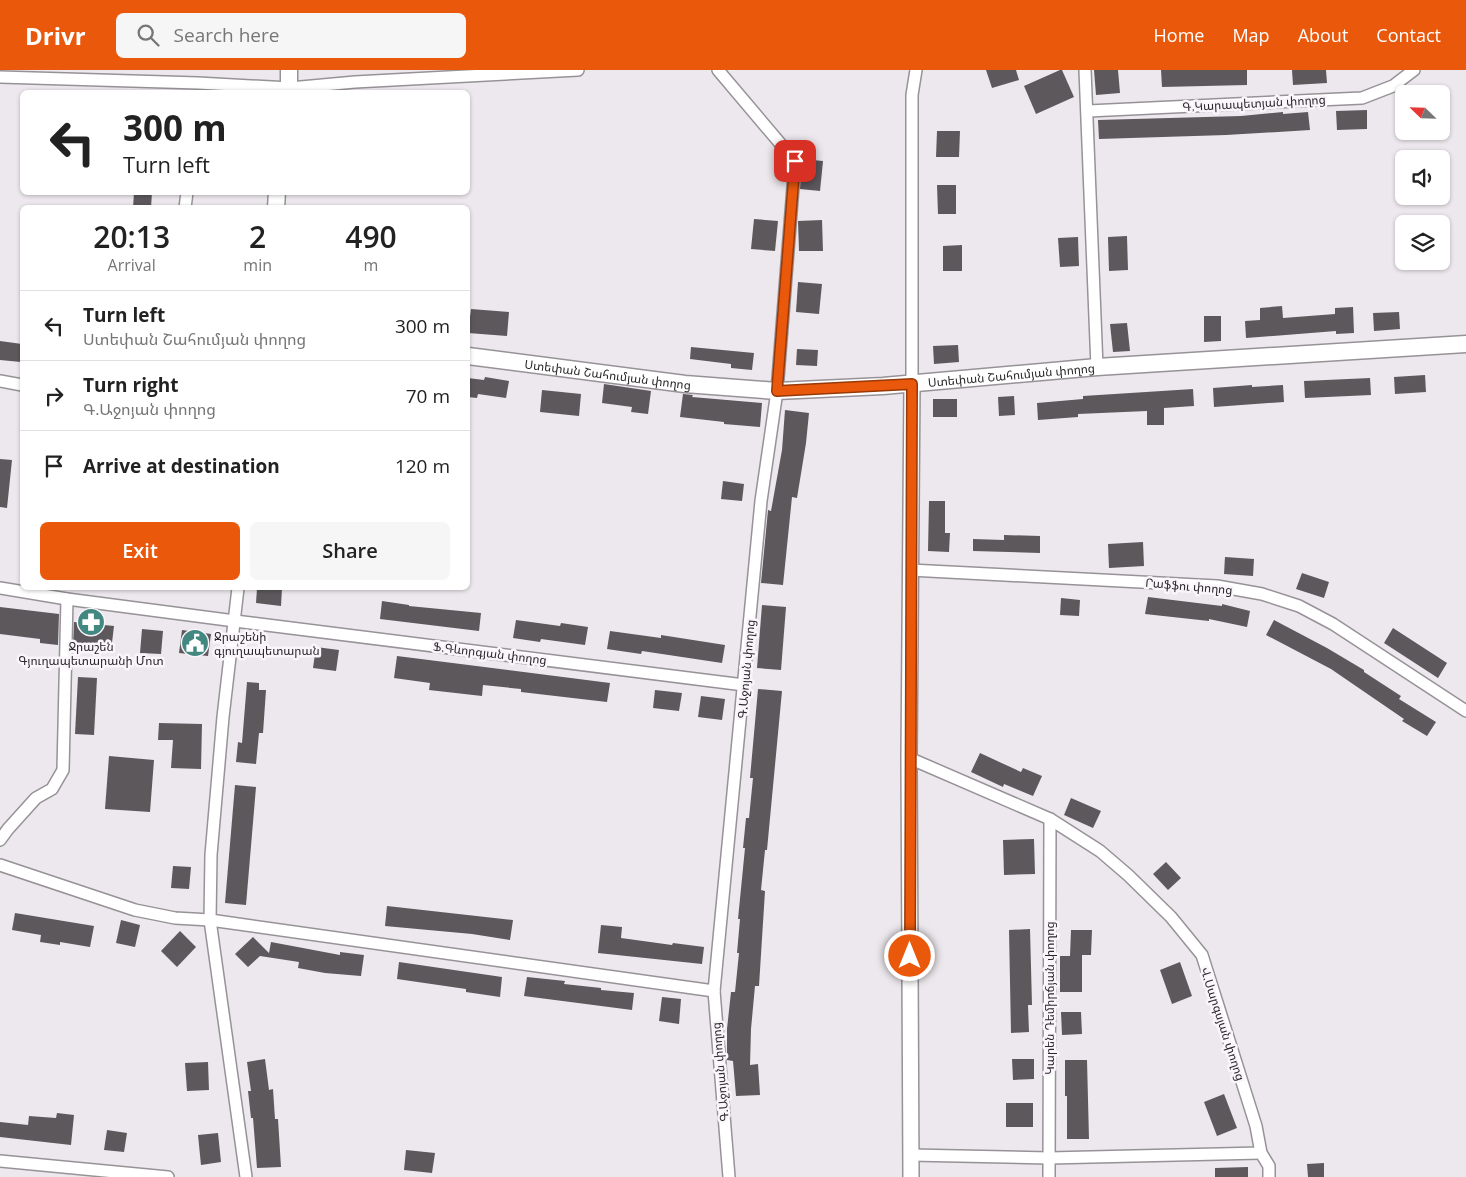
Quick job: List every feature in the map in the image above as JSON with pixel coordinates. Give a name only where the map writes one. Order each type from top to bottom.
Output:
[{"type":"main road","name":"Ստեփան Շահումյան փողոց","points":[[470,356],[686,384],[777,391],[883,386],[1097,367],[1466,344]]},
{"type":"street","points":[[0,77],[197,88],[578,70]]},
{"type":"street","name":"Գ.Աջոյան փողոց","points":[[718,70],[795,161],[777,391],[761,501],[714,991],[729,1177]]},
{"type":"street","points":[[911,1177],[909,758],[912,95],[916,70]]},
{"type":"street","points":[[1086,70],[1097,367]]},
{"type":"street","name":"Գ.Կարապետյան փողոց","points":[[1088,110],[1362,98],[1393,86],[1414,70]]},
{"type":"street","points":[[0,381],[20,384]]},
{"type":"street","name":"Րաֆֆու փողոց","points":[[910,570],[1217,586],[1262,594],[1299,606],[1333,624],[1466,711]]},
{"type":"street","name":"Ֆ.Գևորգյան փողոց","points":[[0,588],[67,599],[235,621],[744,685]]},
{"type":"street","points":[[238,590],[223,717],[211,855],[210,920],[246,1177]]},
{"type":"street","points":[[0,840],[36,798],[52,789],[64,770],[67,599]]},
{"type":"street","name":"Վ.Սարգսյան փողոց","points":[[909,758],[1050,819],[1100,851],[1128,875],[1170,917],[1202,955],[1256,1126],[1261,1153],[1269,1166],[1269,1177]]},
{"type":"street","name":"Կարեն Դեմիրճյան փողոց","points":[[1050,819],[1050,1177]]},
{"type":"street","points":[[0,865],[135,910],[175,918],[210,920],[714,991]]},
{"type":"street","points":[[911,1155],[1049,1158],[1261,1153]]},
{"type":"street","points":[[0,1160],[168,1177]]},
{"type":"building","points":[[986,70],[1016,70],[1019,80],[992,88]]},
{"type":"building","points":[[1062,70],[1074,97],[1036,114],[1024,86]]},
{"type":"building","points":[[1094,70],[1118,70],[1120,93],[1096,95]]},
{"type":"building","points":[[1161,70],[1247,70],[1247,85],[1162,87]]},
{"type":"building","points":[[1292,70],[1326,70],[1327,83],[1293,85]]},
{"type":"building","points":[[1367,110],[1367,129],[1337,130],[1336,111]]},
{"type":"building","points":[[1283,112],[1283,114],[1308,112],[1310,130],[1099,139],[1098,120],[1241,116]]},
{"type":"building","points":[[937,131],[960,131],[959,157],[936,157]]},
{"type":"building","points":[[802,159],[823,161],[820,191],[800,189]]},
{"type":"building","points":[[937,185],[956,185],[956,214],[938,214]]},
{"type":"building","points":[[134,195],[152,195],[151,205],[133,205]]},
{"type":"building","points":[[754,219],[778,221],[775,251],[751,249]]},
{"type":"building","points":[[822,220],[823,251],[799,251],[798,221]]},
{"type":"building","points":[[1127,236],[1128,270],[1109,271],[1108,237]]},
{"type":"building","points":[[1078,237],[1079,266],[1060,267],[1058,238]]},
{"type":"building","points":[[962,245],[962,271],[943,271],[943,246]]},
{"type":"building","points":[[798,282],[822,284],[819,314],[796,312]]},
{"type":"building","points":[[1282,306],[1283,318],[1335,314],[1335,308],[1353,307],[1354,333],[1336,334],[1336,331],[1246,338],[1245,321],[1260,320],[1260,308]]},
{"type":"building","points":[[471,309],[509,312],[507,336],[470,333]]},
{"type":"building","points":[[1399,312],[1400,329],[1374,331],[1373,313]]},
{"type":"building","points":[[1204,316],[1221,316],[1221,341],[1204,342]]},
{"type":"building","points":[[1127,323],[1130,351],[1113,352],[1110,324]]},
{"type":"building","points":[[0,341],[20,344],[20,362],[0,360]]},
{"type":"building","points":[[958,345],[959,362],[934,364],[933,346]]},
{"type":"building","points":[[691,347],[754,353],[752,370],[731,368],[731,364],[690,359]]},
{"type":"building","points":[[797,349],[818,350],[817,366],[796,365]]},
{"type":"building","points":[[1425,375],[1426,392],[1395,394],[1394,377]]},
{"type":"building","points":[[485,377],[509,381],[506,398],[478,394],[477,398],[470,397],[470,378],[484,380]]},
{"type":"building","points":[[1370,378],[1371,395],[1305,398],[1304,381]]},
{"type":"building","points":[[604,384],[651,391],[648,414],[631,412],[632,407],[602,403]]},
{"type":"building","points":[[1252,385],[1252,387],[1283,385],[1284,402],[1214,407],[1213,388]]},
{"type":"building","points":[[1193,389],[1194,406],[1164,408],[1164,425],[1147,425],[1147,411],[1078,414],[1078,417],[1038,420],[1037,403],[1083,399],[1083,396]]},
{"type":"building","points":[[542,390],[581,394],[579,416],[540,412]]},
{"type":"building","points":[[683,394],[693,395],[692,397],[762,403],[760,427],[680,417]]},
{"type":"building","points":[[1014,396],[1015,415],[999,416],[998,397]]},
{"type":"building","points":[[933,399],[957,399],[957,417],[933,417]]},
{"type":"building","points":[[785,410],[809,413],[797,498],[792,497],[783,585],[761,583],[768,510],[771,511],[782,450]]},
{"type":"building","points":[[0,459],[12,460],[7,508],[0,507]]},
{"type":"building","points":[[723,481],[744,484],[742,501],[721,499]]},
{"type":"building","points":[[929,501],[945,501],[945,533],[950,533],[949,552],[928,551]]},
{"type":"building","points":[[1004,535],[1040,536],[1040,553],[973,551],[973,539],[1004,540]]},
{"type":"building","points":[[1143,542],[1144,566],[1109,568],[1108,544]]},
{"type":"building","points":[[1225,557],[1254,559],[1253,576],[1224,574]]},
{"type":"building","points":[[1302,573],[1329,582],[1324,598],[1296,589]]},
{"type":"building","points":[[257,590],[282,590],[281,606],[256,603]]},
{"type":"building","points":[[1148,597],[1222,606],[1222,604],[1250,611],[1247,627],[1209,619],[1209,621],[1145,614]]},
{"type":"building","points":[[1061,598],[1080,600],[1079,616],[1060,615]]},
{"type":"building","points":[[382,601],[409,606],[481,613],[479,631],[380,619]]},
{"type":"building","points":[[762,605],[786,607],[781,670],[757,668]]},
{"type":"building","points":[[0,607],[59,614],[58,645],[40,643],[40,639],[0,634]]},
{"type":"building","points":[[516,620],[560,626],[561,623],[588,627],[585,645],[541,639],[540,642],[513,638]]},
{"type":"building","points":[[1274,620],[1364,670],[1364,672],[1401,696],[1399,699],[1436,722],[1427,736],[1402,721],[1404,719],[1331,669],[1266,635]]},
{"type":"building","points":[[74,622],[114,626],[111,651],[73,647]]},
{"type":"building","points":[[1393,628],[1447,663],[1438,678],[1384,643]]},
{"type":"building","points":[[142,629],[163,631],[161,654],[140,653]]},
{"type":"building","name":"Ջրաշենի գյուղապետարան","points":[[182,630],[211,634],[208,656],[179,653]]},
{"type":"building","points":[[610,631],[661,638],[661,635],[725,645],[722,663],[642,651],[641,654],[607,649]]},
{"type":"building","points":[[316,647],[339,650],[336,671],[313,668]]},
{"type":"building","points":[[397,656],[610,683],[607,702],[521,692],[521,689],[483,685],[482,696],[429,690],[430,683],[394,678]]},
{"type":"building","points":[[78,677],[97,678],[94,735],[75,734]]},
{"type":"building","points":[[247,682],[259,683],[259,690],[266,690],[263,733],[259,733],[256,764],[236,762],[238,742],[242,743]]},
{"type":"building","points":[[758,689],[782,691],[767,850],[765,850],[761,890],[765,891],[759,986],[755,986],[751,1029],[750,1065],[758,1064],[760,1095],[736,1096],[733,1061],[727,1060],[727,1029],[731,992],[735,992],[739,953],[737,953],[740,919],[738,919],[745,848],[743,848],[746,818],[749,818],[753,778],[750,778]]},
{"type":"building","points":[[655,690],[682,693],[679,711],[653,708]]},
{"type":"building","points":[[701,696],[725,699],[722,720],[698,717]]},
{"type":"building","points":[[159,723],[202,724],[201,769],[171,768],[173,740],[158,740]]},
{"type":"building","points":[[980,753],[1021,772],[1023,768],[1042,776],[1033,796],[1004,784],[1003,787],[971,772]]},
{"type":"building","points":[[109,756],[154,760],[150,812],[105,809]]},
{"type":"building","points":[[235,785],[256,787],[246,905],[225,903]]},
{"type":"building","points":[[1071,798],[1101,811],[1093,828],[1064,815]]},
{"type":"building","points":[[1034,839],[1035,874],[1004,875],[1003,840]]},
{"type":"building","points":[[1166,862],[1181,878],[1168,890],[1153,874]]},
{"type":"building","points":[[173,866],[191,867],[189,889],[171,888]]},
{"type":"building","points":[[387,906],[513,920],[510,940],[472,934],[385,926]]},
{"type":"building","points":[[15,913],[94,926],[90,947],[60,942],[60,945],[40,942],[41,935],[12,930]]},
{"type":"building","points":[[121,920],[140,925],[135,947],[116,943]]},
{"type":"building","points":[[601,925],[622,927],[621,938],[704,947],[702,964],[598,953]]},
{"type":"building","points":[[1030,929],[1032,1005],[1028,1005],[1029,1032],[1011,1033],[1009,930]]},
{"type":"building","points":[[1071,930],[1092,930],[1091,955],[1082,955],[1082,992],[1060,992],[1060,956],[1070,956]]},
{"type":"building","points":[[180,931],[196,947],[177,967],[161,951]]},
{"type":"building","points":[[253,937],[269,953],[271,942],[340,955],[340,952],[364,955],[361,976],[325,973],[298,968],[299,962],[260,956],[248,967],[235,954]]},
{"type":"building","points":[[399,962],[502,977],[500,997],[466,992],[466,989],[397,979]]},
{"type":"building","points":[[1180,962],[1192,996],[1172,1004],[1160,970]]},
{"type":"building","points":[[527,977],[565,981],[564,984],[601,988],[601,990],[634,993],[632,1010],[524,996]]},
{"type":"building","points":[[662,997],[681,999],[679,1024],[659,1021]]},
{"type":"building","points":[[1061,1012],[1081,1012],[1082,1034],[1062,1035]]},
{"type":"building","points":[[265,1059],[269,1090],[273,1089],[275,1119],[278,1119],[281,1167],[257,1168],[253,1118],[251,1118],[248,1091],[251,1091],[247,1062]]},
{"type":"building","points":[[1012,1059],[1034,1059],[1034,1079],[1013,1080]]},
{"type":"building","points":[[1065,1060],[1087,1060],[1089,1139],[1067,1139]]},
{"type":"building","points":[[208,1062],[209,1090],[187,1091],[185,1063]]},
{"type":"building","points":[[1224,1094],[1237,1128],[1217,1136],[1204,1102]]},
{"type":"building","points":[[1006,1103],[1033,1103],[1033,1127],[1006,1127]]},
{"type":"building","points":[[57,1113],[74,1115],[71,1145],[0,1137],[0,1122],[28,1125],[29,1116],[56,1118]]},
{"type":"building","points":[[107,1130],[127,1133],[124,1152],[104,1150]]},
{"type":"building","points":[[218,1133],[221,1162],[201,1165],[198,1135]]},
{"type":"building","points":[[406,1150],[435,1153],[432,1173],[404,1170]]},
{"type":"building","points":[[1324,1163],[1324,1177],[1308,1177],[1307,1164]]},
{"type":"building","points":[[1248,1167],[1248,1177],[1215,1177],[1215,1168]]},
{"type":"place","name":"Ջրաշեն Գյուղապետարանի Մոտ","points":[[91,622]]},
{"type":"place","name":"Ջրաշենի գյուղապետարան","points":[[195,643]]},
{"type":"route","points":[[795,161],[777,391],[912,384],[909,758],[910,956]]}]
